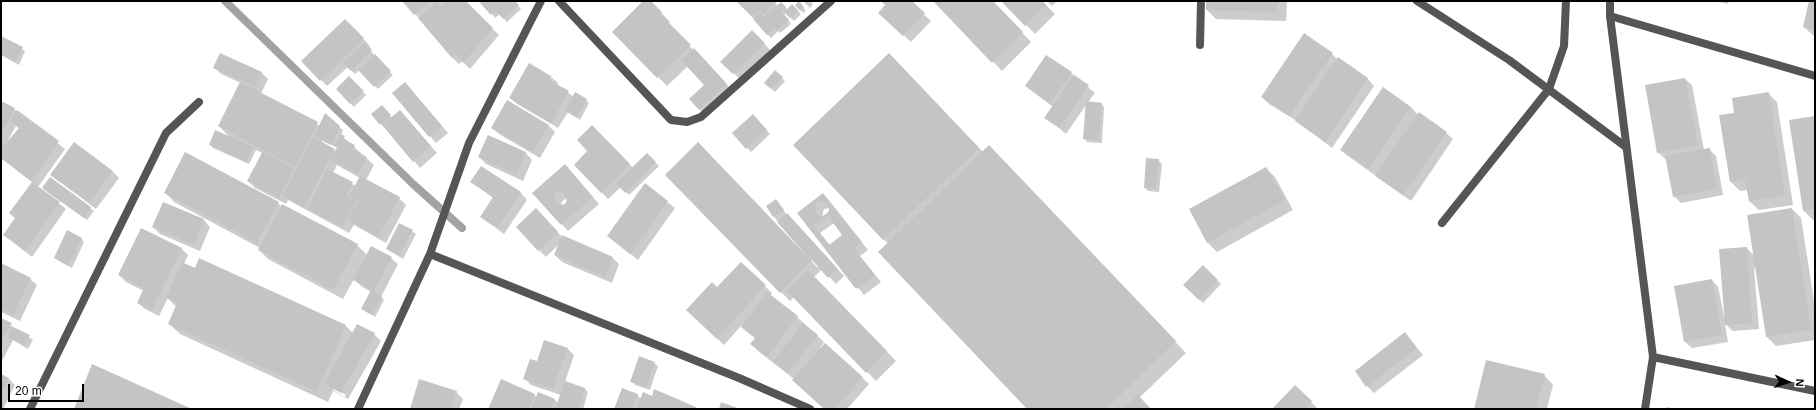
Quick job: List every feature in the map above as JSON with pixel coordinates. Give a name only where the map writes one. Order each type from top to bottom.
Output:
[{"type":"street","points":[[358,409],[430,254],[451,198],[469,143],[541,1]]},
{"type":"street","points":[[558,1],[671,120],[687,122],[701,117],[831,1]]},
{"type":"street","points":[[1200,45],[1201,1]]},
{"type":"street","points":[[1417,1],[1508,60],[1626,147]]},
{"type":"street","points":[[1442,223],[1549,89],[1564,46],[1566,1]]},
{"type":"street","points":[[1610,1],[1610,16],[1653,357],[1645,409]]},
{"type":"street","points":[[1610,16],[1815,76]]},
{"type":"street","points":[[30,409],[166,134],[199,102]]},
{"type":"street","points":[[430,254],[739,378],[810,409]]},
{"type":"street","points":[[1653,357],[1815,391]]},
{"type":"building","points":[[402,1],[430,1],[414,15]]},
{"type":"building","points":[[445,1],[466,1],[493,28],[463,63],[455,54],[452,58],[418,18],[437,2],[440,6]]},
{"type":"building","points":[[482,1],[515,1],[519,5],[503,19],[496,11],[491,15],[480,3]]},
{"type":"building","points":[[643,1],[651,1],[662,12],[660,14],[691,45],[657,78],[612,32]]},
{"type":"building","points":[[736,1],[776,2],[764,14],[760,10],[752,17]]},
{"type":"building","points":[[799,1],[804,7],[800,11],[795,5]]},
{"type":"building","points":[[881,1],[912,1],[925,13],[903,36],[878,13],[885,5]]},
{"type":"building","points":[[933,1],[993,1],[1023,32],[992,63]]},
{"type":"building","points":[[1001,1],[1043,1],[1046,5],[1025,26]]},
{"type":"building","points":[[1206,1],[1277,1],[1277,12],[1206,10]]},
{"type":"building","points":[[1809,1],[1815,1],[1815,30],[1803,27]]},
{"type":"building","points":[[781,2],[786,7],[781,11],[789,20],[776,31],[774,29],[767,35],[753,19],[760,12],[764,17]]},
{"type":"building","points":[[792,4],[798,10],[790,18],[784,12]]},
{"type":"building","points":[[345,19],[364,38],[320,81],[301,61]]},
{"type":"building","points":[[752,30],[765,43],[733,74],[720,62]]},
{"type":"building","points":[[1304,33],[1333,53],[1289,116],[1261,97]]},
{"type":"building","points":[[1,36],[23,47],[15,62],[1,54]]},
{"type":"building","points":[[365,42],[372,50],[351,71],[343,63]]},
{"type":"building","points":[[694,48],[727,84],[699,110],[689,99],[704,85],[681,60]]},
{"type":"building","points":[[220,53],[262,72],[255,87],[213,68]]},
{"type":"building","points":[[889,53],[979,148],[883,240],[793,145]]},
{"type":"building","points":[[375,54],[391,71],[374,87],[358,70]]},
{"type":"building","points":[[1046,55],[1072,72],[1050,104],[1025,86]]},
{"type":"building","points":[[1338,57],[1368,78],[1325,142],[1295,121]]},
{"type":"building","points":[[529,63],[551,76],[549,80],[569,91],[551,123],[509,98]]},
{"type":"building","points":[[775,70],[783,77],[771,89],[764,83]]},
{"type":"building","points":[[1074,75],[1089,85],[1059,128],[1044,118]]},
{"type":"building","points":[[349,76],[364,91],[350,104],[336,89]]},
{"type":"building","points":[[1685,78],[1698,145],[1657,153],[1645,85]]},
{"type":"building","points":[[240,82],[318,122],[295,167],[218,126]]},
{"type":"building","points":[[405,82],[442,126],[429,137],[392,93]]},
{"type":"building","points":[[1383,87],[1411,107],[1368,169],[1340,150]]},
{"type":"building","points":[[575,92],[587,99],[576,117],[565,111]]},
{"type":"building","points":[[1769,92],[1785,196],[1749,201],[1745,180],[1730,182],[1719,115],[1734,113],[1732,98]]},
{"type":"building","points":[[507,100],[549,125],[533,152],[491,128]]},
{"type":"building","points":[[1,101],[15,108],[1,135]]},
{"type":"building","points":[[1086,101],[1102,103],[1099,140],[1083,139]]},
{"type":"building","points":[[382,105],[391,115],[380,125],[371,114]]},
{"type":"building","points":[[17,110],[59,141],[31,181],[1,158],[1,149],[19,128],[10,121]]},
{"type":"building","points":[[400,110],[431,146],[413,162],[382,125]]},
{"type":"building","points":[[1419,112],[1447,132],[1403,195],[1375,176]]},
{"type":"building","points":[[325,113],[340,126],[332,145],[314,136]]},
{"type":"building","points":[[753,114],[767,130],[746,149],[732,133]]},
{"type":"building","points":[[1815,116],[1815,209],[1803,211],[1789,120]]},
{"type":"building","points":[[592,125],[630,164],[601,193],[574,165],[587,151],[577,140]]},
{"type":"building","points":[[215,130],[253,147],[246,162],[209,145]]},
{"type":"building","points":[[340,134],[345,136],[343,139],[355,145],[353,150],[367,157],[358,175],[330,160],[337,147],[334,145]]},
{"type":"building","points":[[488,135],[526,152],[516,175],[478,157]]},
{"type":"building","points":[[313,137],[335,149],[304,207],[283,196]]},
{"type":"building","points":[[74,142],[113,171],[89,203],[50,175]]},
{"type":"building","points":[[698,142],[807,256],[777,222],[787,213],[838,269],[828,278],[812,260],[780,293],[665,175]]},
{"type":"building","points":[[989,145],[1176,341],[1106,409],[1027,409],[878,252]]},
{"type":"building","points":[[1710,148],[1717,189],[1673,197],[1665,156]]},
{"type":"building","points":[[263,151],[294,168],[279,198],[247,181]]},
{"type":"building","points":[[185,152],[279,202],[257,243],[164,193]]},
{"type":"building","points":[[647,153],[656,162],[625,193],[616,183]]},
{"type":"building","points":[[1146,158],[1159,159],[1156,189],[1144,188]]},
{"type":"building","points":[[565,164],[593,197],[561,225],[532,193]],"holes":[[[559,192],[563,193],[567,200],[565,204],[561,205],[554,202],[555,194]]]},
{"type":"building","points":[[481,166],[521,192],[497,228],[480,217],[493,197],[470,182]]},
{"type":"building","points":[[1266,167],[1285,200],[1207,243],[1189,209]]},
{"type":"building","points":[[327,169],[353,182],[346,196],[356,201],[342,227],[307,209]]},
{"type":"building","points":[[360,176],[400,197],[379,237],[348,220],[358,201],[349,196]]},
{"type":"building","points":[[50,177],[91,207],[84,218],[42,188]]},
{"type":"building","points":[[32,182],[60,202],[25,251],[3,235],[15,218],[9,213]]},
{"type":"building","points":[[645,183],[668,201],[630,254],[607,236]]},
{"type":"building","points":[[823,193],[862,242],[854,249],[875,275],[856,289],[797,213]],"holes":[[[822,201],[829,206],[829,211],[822,216],[818,215],[815,211],[817,203]],[[828,216],[842,235],[829,245],[814,225]]]},
{"type":"building","points":[[776,199],[784,210],[773,217],[766,206]]},
{"type":"building","points":[[163,202],[204,219],[194,245],[152,227]]},
{"type":"building","points":[[282,204],[358,244],[333,290],[258,250]]},
{"type":"building","points":[[536,208],[558,232],[538,251],[516,227]]},
{"type":"building","points":[[1792,208],[1811,330],[1766,337],[1747,215]]},
{"type":"building","points":[[399,223],[413,230],[399,256],[386,249]]},
{"type":"building","points":[[141,228],[182,248],[152,310],[137,303],[144,288],[118,275]]},
{"type":"building","points":[[67,230],[82,238],[68,266],[54,258]]},
{"type":"building","points":[[562,235],[613,257],[605,277],[554,255]]},
{"type":"building","points":[[371,246],[392,257],[374,291],[353,280]]},
{"type":"building","points":[[1747,247],[1752,323],[1725,325],[1719,249]]},
{"type":"building","points":[[199,258],[346,325],[317,392],[168,324],[177,303],[166,298],[182,262],[195,268]]},
{"type":"building","points":[[741,262],[766,285],[717,339],[686,310],[712,282],[717,287]]},
{"type":"building","points":[[1,263],[31,278],[13,315],[1,309]]},
{"type":"building","points":[[1203,265],[1218,280],[1199,300],[1183,285]]},
{"type":"building","points":[[808,270],[887,351],[866,373],[787,291]]},
{"type":"building","points":[[1712,279],[1722,335],[1684,342],[1674,286]]},
{"type":"building","points":[[371,290],[382,296],[372,315],[361,309]]},
{"type":"building","points":[[767,292],[798,316],[767,357],[750,344],[755,338],[741,327]]},
{"type":"building","points":[[1,318],[12,323],[1,343]]},
{"type":"building","points":[[803,323],[818,335],[788,373],[773,362]]},
{"type":"building","points":[[357,324],[375,333],[341,393],[324,384]]},
{"type":"building","points":[[13,327],[30,335],[24,346],[8,337]]},
{"type":"building","points":[[1405,332],[1417,348],[1366,387],[1355,371]]},
{"type":"building","points":[[544,340],[568,348],[553,389],[523,379],[530,359],[537,361]]},
{"type":"building","points":[[825,343],[863,377],[834,409],[824,409],[792,380]]},
{"type":"building","points":[[639,356],[655,362],[647,387],[630,382]]},
{"type":"building","points":[[1486,360],[1545,374],[1536,409],[1474,409]]},
{"type":"building","points":[[92,364],[192,409],[74,409]]},
{"type":"building","points":[[1,374],[9,378],[1,393]]},
{"type":"building","points":[[419,379],[457,391],[451,409],[410,409]]},
{"type":"building","points":[[501,379],[535,394],[528,409],[488,409]]},
{"type":"building","points":[[565,381],[585,388],[578,409],[555,409]]},
{"type":"building","points":[[1295,385],[1312,401],[1305,409],[1272,409]]},
{"type":"building","points":[[622,388],[638,394],[633,409],[614,409]]},
{"type":"building","points":[[654,389],[696,407],[696,409],[636,409],[643,392],[652,396]]},
{"type":"building","points":[[538,392],[555,399],[551,409],[531,409]]},
{"type":"building","points":[[1138,395],[1151,409],[1122,409]]},
{"type":"building","points":[[721,402],[740,409],[719,409]]},
{"type":"waterway","points":[[225,1],[413,184],[462,228]]}]
